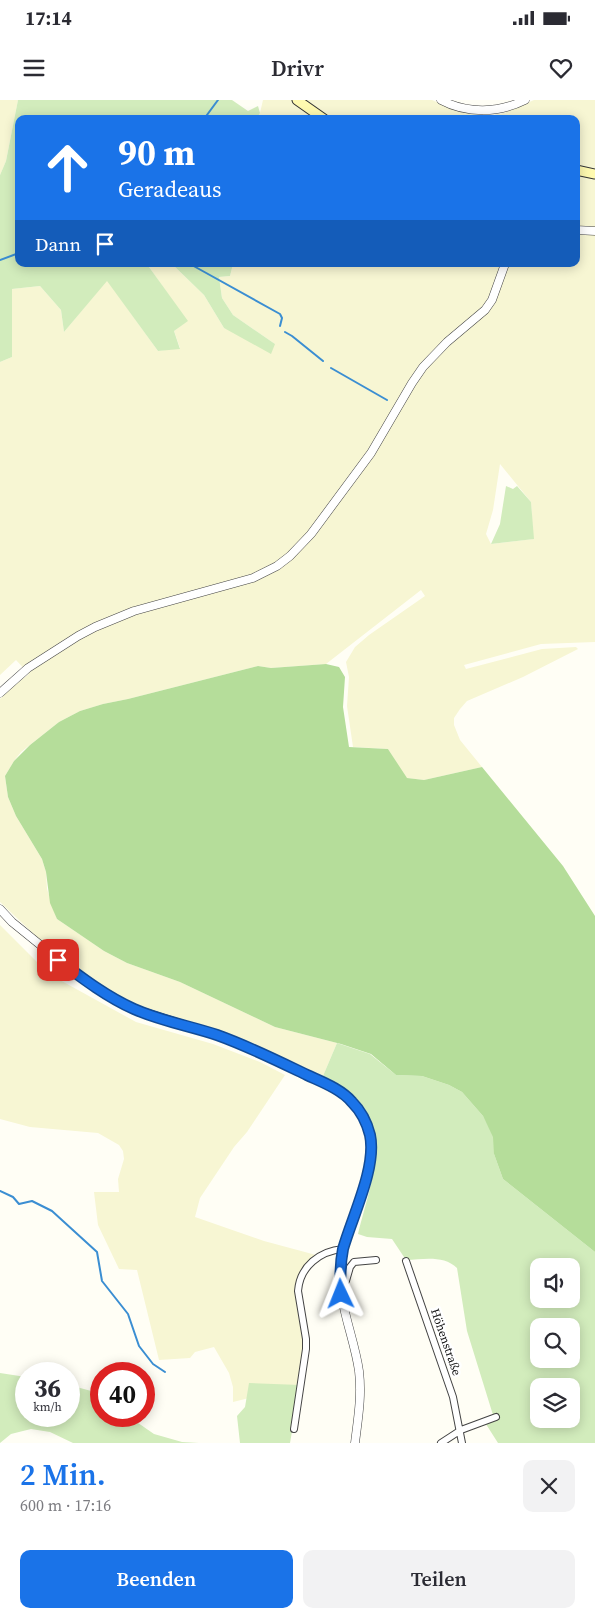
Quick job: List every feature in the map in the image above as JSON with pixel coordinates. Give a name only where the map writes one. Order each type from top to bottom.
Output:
[{"type":"main road","points":[[297,100],[318,115]]},
{"type":"main road","points":[[580,171],[595,174]]},
{"type":"street","points":[[441,100],[457,107],[478,110],[501,108],[525,100]]},
{"type":"street","points":[[580,230],[595,231]]},
{"type":"street","points":[[0,693],[28,668],[95,627],[134,611],[253,578],[277,566],[290,556],[311,534],[372,453],[423,367],[447,342],[485,310],[492,300],[503,267]]},
{"type":"street","points":[[0,909],[12,922],[70,969],[117,1000],[134,1009],[217,1035],[250,1048],[318,1080],[352,1101],[366,1123],[371,1148],[368,1168],[343,1249],[340,1284],[359,1372],[361,1397],[355,1443]]},
{"type":"street","points":[[294,1429],[306,1349],[298,1283],[305,1269],[318,1257],[330,1251],[343,1249]]},
{"type":"street","points":[[340,1284],[346,1281],[350,1266],[354,1262],[376,1260]]},
{"type":"street","name":"Höhenstraße","points":[[406,1261],[453,1397],[461,1430],[462,1443]]},
{"type":"street","points":[[441,1443],[461,1430],[496,1417]]},
{"type":"green space","points":[[0,100],[18,100],[6,161],[0,175]]},
{"type":"green space","points":[[18,100],[232,100],[248,111],[258,106],[260,113],[259,115],[15,115]]},
{"type":"green space","points":[[263,100],[432,100],[461,112],[480,115],[259,115]]},
{"type":"green space","points":[[534,100],[595,100],[595,642],[541,644],[464,665],[466,669],[542,649],[576,647],[578,649],[523,677],[467,701],[460,709],[454,718],[454,725],[460,740],[482,767],[424,780],[406,778],[388,749],[353,747],[347,706],[349,677],[346,662],[355,647],[369,635],[425,596],[421,590],[326,664],[271,668],[258,666],[80,711],[59,722],[21,752],[5,776],[8,797],[16,816],[42,859],[46,872],[47,889],[57,919],[104,951],[127,963],[180,982],[275,1027],[337,1043],[323,1076],[220,1032],[133,1004],[110,992],[38,938],[0,902],[0,699],[29,674],[16,660],[0,675],[0,362],[12,357],[12,289],[40,286],[61,310],[64,332],[107,280],[158,351],[180,348],[174,331],[187,321],[149,267],[175,267],[204,295],[224,328],[275,344],[233,315],[222,298],[219,277],[230,276],[232,267],[580,267],[580,115],[492,115],[504,113]],"holes":[[[500,464],[531,502],[533,539],[491,544],[486,534],[493,510]]]},
{"type":"green space","points":[[15,115],[15,267],[149,267],[188,321],[174,331],[180,349],[158,351],[107,281],[64,332],[61,310],[40,286],[12,289],[12,357],[0,362],[0,175],[6,161]]},
{"type":"green space","points":[[175,267],[232,267],[230,276],[219,277],[222,298],[233,315],[275,344],[271,354],[224,328],[204,295]]},
{"type":"green space","points":[[506,486],[513,489],[517,486],[531,502],[534,539],[491,544],[500,524]]},
{"type":"green space","points":[[326,664],[339,667],[345,677],[343,707],[349,747],[388,749],[407,778],[424,780],[482,767],[563,866],[595,916],[595,1252],[503,1179],[494,1154],[493,1137],[483,1116],[462,1092],[449,1085],[422,1076],[396,1075],[371,1054],[341,1044],[275,1027],[180,982],[127,963],[104,951],[57,919],[50,903],[46,872],[42,859],[16,816],[8,797],[5,776],[14,761],[30,745],[59,722],[80,711],[103,704],[258,666],[271,668]]},
{"type":"green space","points":[[0,925],[49,974],[136,1022],[213,1044],[260,1062],[285,1075],[200,1198],[195,1217],[264,1241],[316,1255],[297,1284],[306,1338],[300,1385],[233,1402],[233,1387],[229,1373],[214,1347],[195,1352],[190,1358],[159,1360],[137,1270],[119,1269],[98,1225],[94,1192],[119,1192],[118,1179],[124,1159],[123,1151],[119,1145],[98,1133],[30,1127],[0,1119]]},
{"type":"green space","points":[[337,1043],[370,1054],[396,1075],[422,1076],[449,1085],[462,1092],[483,1116],[494,1137],[494,1154],[503,1179],[595,1252],[595,1443],[498,1443],[484,1421],[493,1415],[467,1331],[457,1268],[440,1259],[406,1260],[392,1239],[367,1237],[358,1234],[371,1183],[375,1147],[373,1130],[368,1114],[358,1100],[323,1076]]},
{"type":"green space","points":[[0,1373],[15,1375],[15,1427],[80,1427],[80,1388],[90,1391],[90,1427],[144,1427],[154,1434],[182,1442],[199,1443],[73,1443],[50,1432],[31,1429],[11,1434],[0,1443]]},
{"type":"green space","points":[[249,1383],[300,1385],[290,1443],[240,1443],[237,1416],[245,1407]]},
{"type":"waterway","points":[[207,115],[218,100]]},
{"type":"waterway","points":[[0,260],[15,254]]},
{"type":"waterway","points":[[195,267],[280,314],[282,318],[280,326]]},
{"type":"waterway","points":[[285,332],[323,361]]},
{"type":"waterway","points":[[331,368],[387,400]]},
{"type":"waterway","points":[[0,1191],[13,1197],[19,1204],[32,1201],[52,1211],[97,1252],[102,1281],[128,1314],[139,1346],[153,1364],[165,1372]]},
{"type":"route","points":[[58,960],[90,984],[134,1009],[217,1035],[250,1048],[318,1080],[352,1101],[366,1123],[371,1148],[368,1168],[343,1249],[340,1272],[341,1294]]}]
